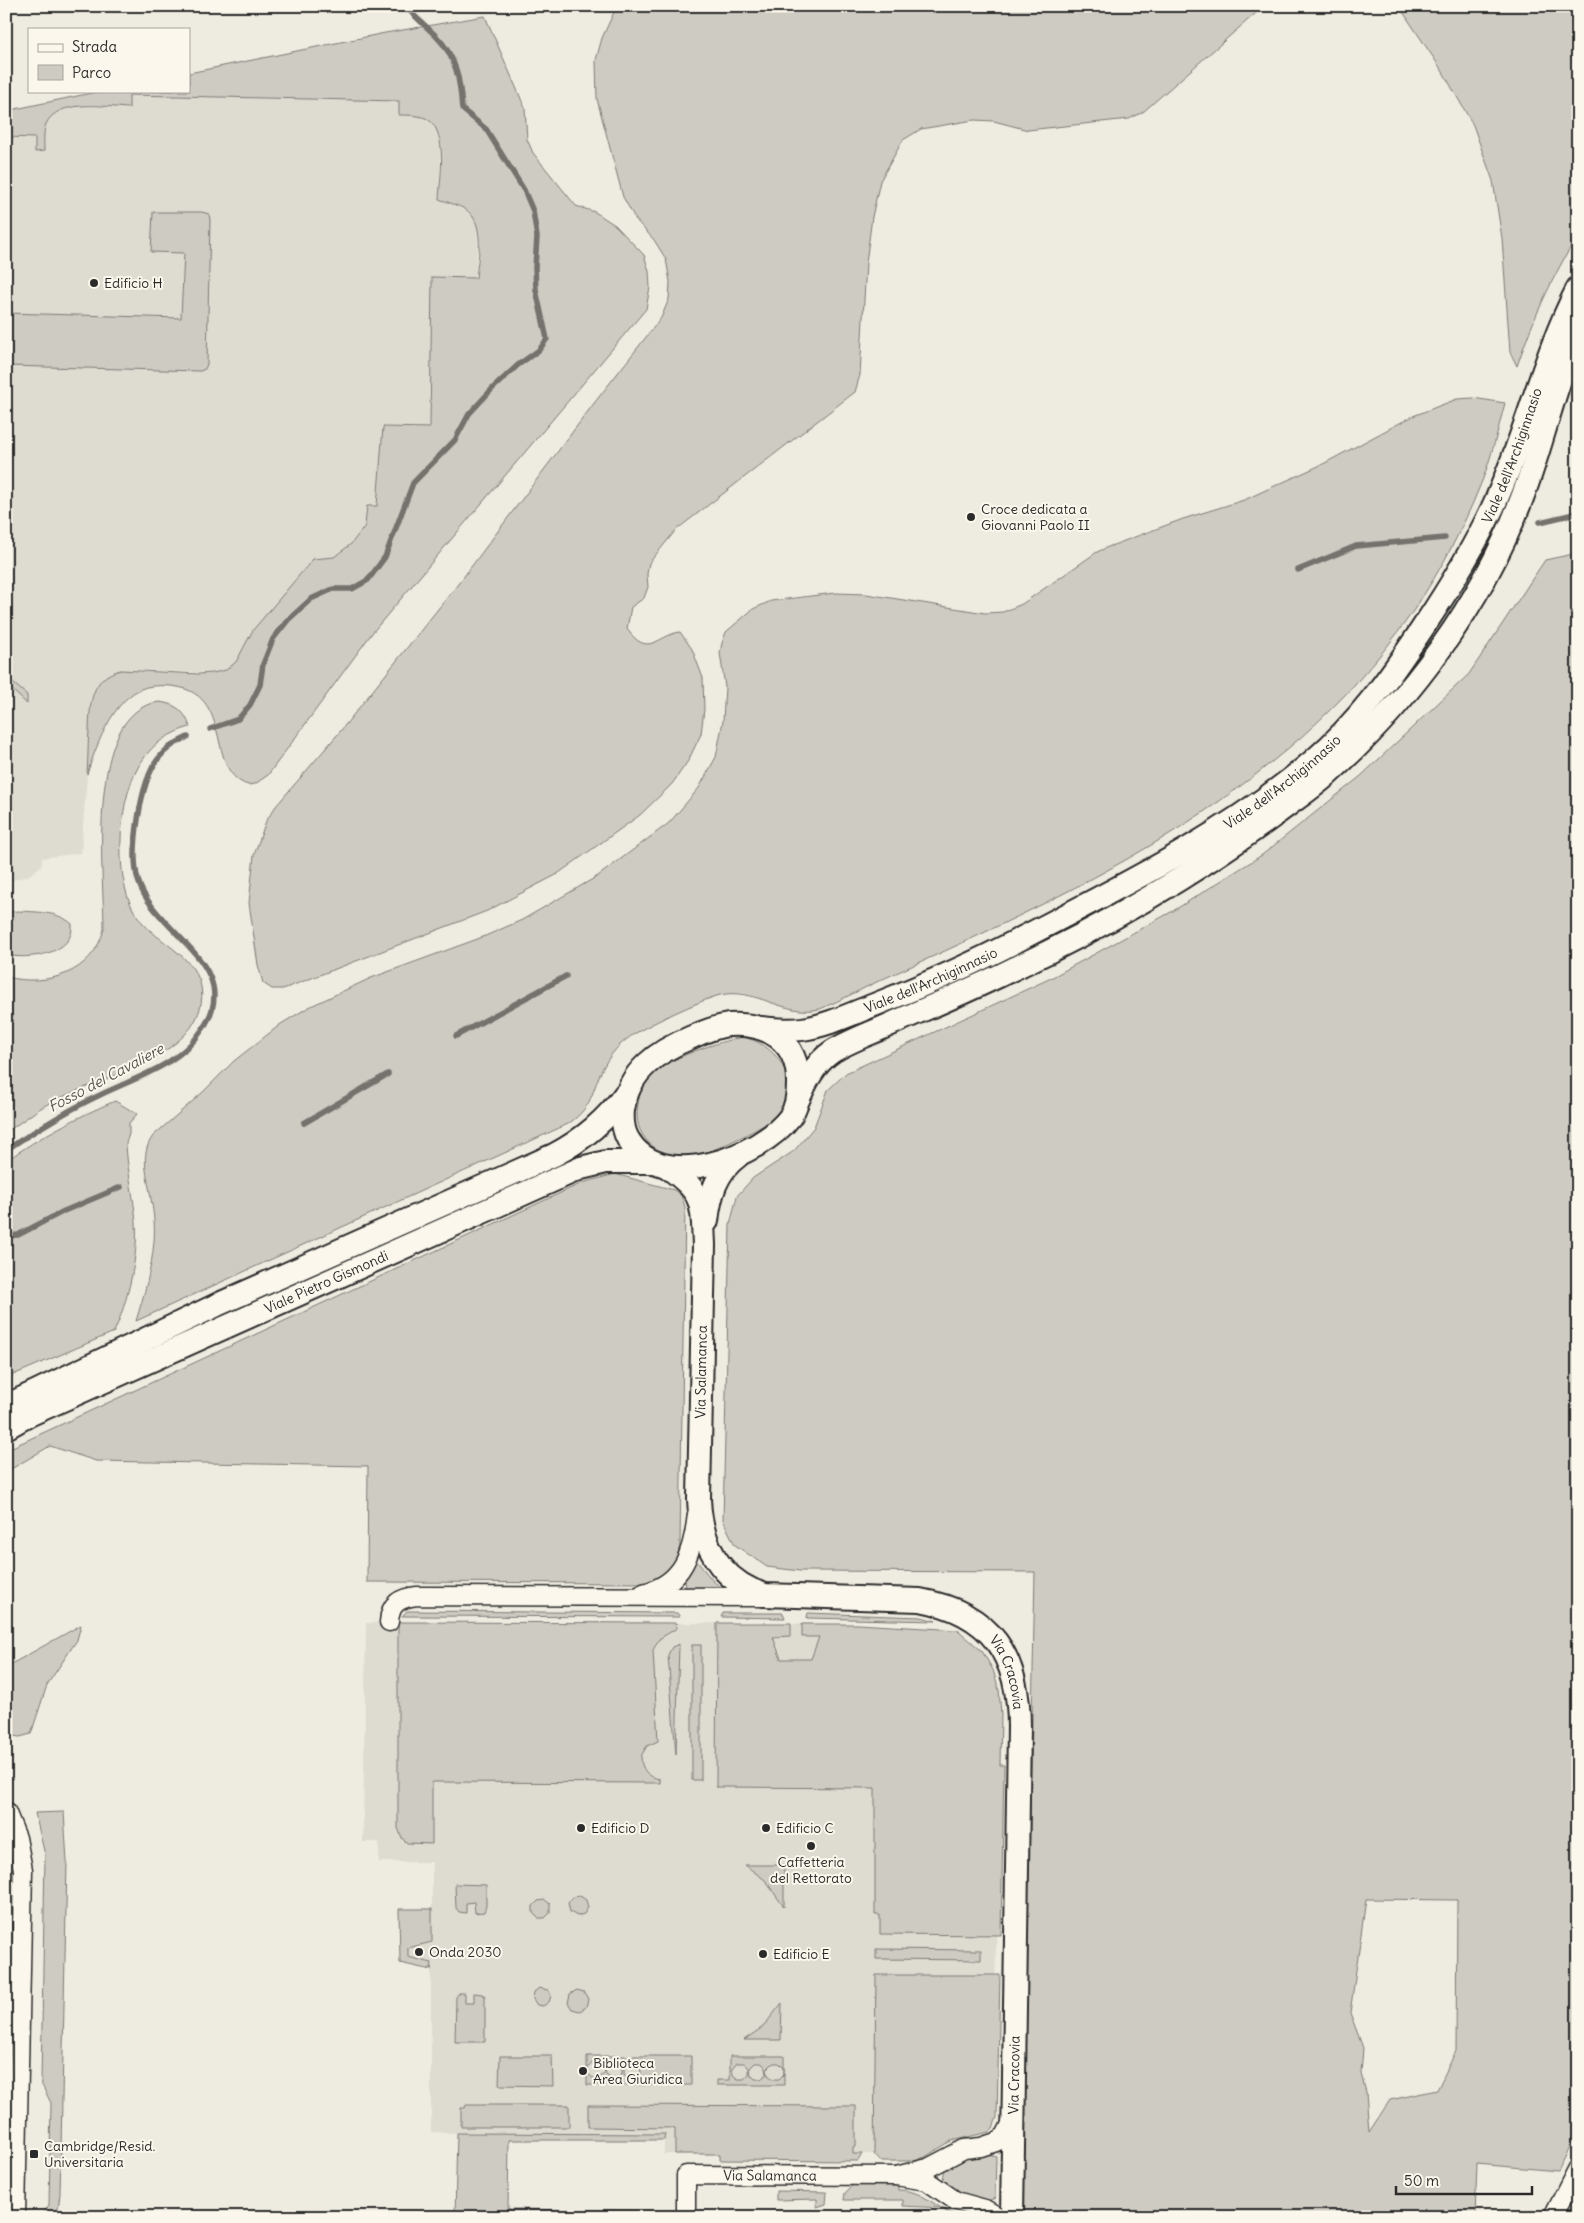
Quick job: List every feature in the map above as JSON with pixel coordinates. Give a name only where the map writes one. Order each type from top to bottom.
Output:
[{"type":"street","name":"Viale dell'Archiginnasio","points":[[760,1028],[794,1029],[820,1024],[893,998],[982,958],[1184,851],[1263,800],[1315,759],[1360,715],[1386,682],[1429,619],[1466,558],[1491,512],[1509,471],[1552,347],[1578,288]]},
{"type":"street","name":"Viale dell'Archiginnasio","points":[[796,1107],[809,1077],[833,1051],[1012,970],[1094,928],[1155,893],[1253,831],[1326,776],[1391,709],[1437,652],[1482,580],[1522,498],[1564,365],[1578,333]]},
{"type":"street","points":[[742,1024],[760,1028],[778,1037],[793,1055],[798,1078],[796,1107],[779,1128],[727,1164],[717,1179],[708,1213],[704,1245],[702,1207],[689,1184],[634,1147],[625,1134],[623,1114],[626,1093],[635,1076],[645,1064],[679,1042],[724,1025],[742,1024]]},
{"type":"street","name":"Viale Pietro Gismondi","points":[[6,1406],[217,1305],[554,1154],[577,1141],[599,1124],[626,1093]]},
{"type":"street","points":[[659,1164],[686,1167],[713,1164],[743,1152]]},
{"type":"street","name":"Viale Pietro Gismondi","points":[[6,1428],[29,1415],[581,1168],[606,1162],[659,1164]]},
{"type":"street","name":"Via Salamanca","points":[[699,1499],[704,1245]]},
{"type":"street","points":[[621,1597],[660,1588],[673,1580],[680,1572],[692,1546],[699,1499]]},
{"type":"street","name":"Via Cracovia","points":[[699,1499],[700,1521],[705,1540],[724,1570],[752,1591],[781,1597],[920,1600],[942,1604],[966,1614],[987,1630],[1003,1651],[1013,1674],[1019,1702],[1012,2217]]},
{"type":"street","points":[[389,1622],[393,1607],[400,1599],[406,1597],[781,1597]]},
{"type":"street","points":[[6,1811],[17,1838],[23,1870],[16,2217]]},
{"type":"street","name":"Via Salamanca","points":[[896,2176],[928,2168],[964,2149],[981,2147],[996,2142],[1006,2136],[1013,2120]]},
{"type":"street","points":[[981,2147],[991,2149],[1008,2159],[1012,2179]]},
{"type":"street","points":[[1553,2217],[1578,2168]]},
{"type":"street","name":"Via Salamanca","points":[[686,2217],[686,2175],[896,2176],[927,2181],[956,2202],[985,2209],[999,2217]]},
{"type":"street","name":"Via Salamanca","points":[[975,2207],[996,2205],[1008,2197],[1012,2179]]},
{"type":"shaded area","points":[[129,95],[400,101],[410,115],[428,119],[437,130],[441,147],[439,199],[465,210],[473,216],[478,226],[476,278],[432,278],[430,428],[383,427],[377,507],[367,506],[365,526],[351,544],[253,630],[236,662],[226,670],[213,673],[135,670],[112,672],[97,685],[90,701],[81,853],[42,858],[41,866],[28,876],[6,882],[6,137],[35,138],[51,116],[70,106],[128,108]]},
{"type":"shaded area","points":[[366,1623],[858,1624],[958,1630],[982,1651],[993,1670],[999,1690],[1001,1714],[993,2085],[905,2154],[664,2154],[664,2140],[457,2139],[457,2133],[431,2132],[431,1970],[400,1963],[399,1909],[432,1908],[432,1862],[379,1862],[379,1842],[363,1842]]},
{"type":"green space","points":[[620,6],[1264,6],[1143,112],[1129,119],[1028,130],[994,121],[974,120],[921,129],[903,140],[880,181],[872,217],[866,263],[860,375],[855,392],[676,530],[649,563],[647,574],[648,587],[644,598],[631,607],[627,629],[634,638],[641,643],[647,644],[680,632],[692,649],[703,678],[704,709],[701,734],[688,761],[672,784],[640,815],[556,875],[487,911],[283,989],[272,989],[263,983],[258,965],[249,903],[254,855],[266,821],[276,806],[338,734],[462,579],[595,402],[661,318],[669,299],[670,282],[666,259],[654,240],[636,220],[623,197],[597,99],[596,60],[602,38],[614,12]]},
{"type":"green space","points":[[1399,6],[1578,6],[1578,235],[1544,299],[1517,366],[1510,352],[1502,238],[1493,181],[1473,125],[1443,72]]},
{"type":"green space","points":[[485,16],[525,108],[527,139],[533,153],[576,206],[595,212],[615,225],[644,255],[649,271],[650,287],[646,309],[372,633],[268,775],[255,784],[248,785],[234,776],[225,762],[210,710],[199,696],[181,688],[153,686],[140,689],[118,707],[96,748],[87,774],[91,701],[98,685],[103,679],[121,670],[199,674],[226,670],[236,662],[253,630],[313,559],[334,557],[351,544],[365,526],[367,506],[377,506],[383,427],[430,428],[432,277],[476,278],[479,250],[478,231],[472,215],[465,209],[439,199],[441,146],[435,127],[429,120],[423,117],[399,115],[399,101],[129,95],[129,108],[83,106],[61,110],[52,116],[46,124],[44,151],[35,152],[35,138],[6,137],[6,111],[96,92],[190,92],[190,73],[385,33]]},
{"type":"green space","points":[[153,212],[202,212],[209,214],[207,364],[205,369],[200,371],[6,366],[6,313],[181,318],[184,253],[151,252]]},
{"type":"green space","points":[[1473,398],[1505,403],[1482,481],[1444,561],[1398,632],[1345,695],[1285,751],[1220,801],[1150,846],[1076,887],[984,933],[820,1009],[794,1009],[746,995],[733,994],[720,995],[672,1014],[645,1028],[618,1046],[602,1071],[584,1110],[568,1124],[136,1321],[150,1271],[154,1241],[154,1215],[145,1158],[153,1136],[203,1092],[234,1061],[281,1024],[309,1007],[371,978],[483,937],[522,920],[598,876],[669,823],[699,788],[716,757],[723,721],[725,687],[720,653],[722,643],[726,632],[753,609],[771,601],[835,593],[866,594],[985,613],[1003,612],[1022,604],[1097,552],[1183,519],[1244,500],[1323,464],[1413,416],[1457,399]]},
{"type":"green space","points":[[1578,553],[1578,2132],[1558,2171],[1477,2164],[1475,2217],[1022,2217],[1035,1572],[800,1571],[767,1567],[735,1545],[723,1520],[730,1225],[737,1196],[753,1178],[794,1151],[814,1127],[828,1090],[846,1073],[1049,979],[1173,911],[1262,855],[1361,776],[1469,674],[1545,560]],"holes":[[[1366,1899],[1457,1900],[1456,2051],[1437,2090],[1390,2100],[1369,2132],[1366,2092],[1361,2074],[1363,2048],[1350,2013]]]},
{"type":"green space","points":[[6,677],[27,695],[27,704],[6,684]]},
{"type":"green space","points":[[159,702],[170,704],[179,709],[190,727],[169,735],[151,749],[134,776],[123,814],[121,857],[123,877],[127,896],[140,920],[148,929],[183,957],[197,975],[202,991],[198,1014],[185,1035],[169,1048],[128,1070],[44,1106],[6,1132],[6,977],[37,980],[53,978],[67,973],[79,966],[90,956],[98,944],[104,929],[102,872],[103,799],[109,764],[119,734],[135,712]]},
{"type":"green space","points":[[17,911],[53,914],[72,924],[71,934],[66,943],[48,953],[26,957],[6,955],[6,913]]},
{"type":"green space","points":[[743,1037],[769,1049],[785,1070],[788,1082],[787,1094],[782,1107],[772,1119],[757,1129],[697,1156],[688,1158],[671,1156],[662,1153],[654,1147],[642,1133],[637,1117],[639,1097],[649,1077],[656,1070],[679,1057],[721,1042]]},
{"type":"green space","points":[[115,1101],[137,1114],[129,1123],[129,1134],[126,1143],[136,1223],[136,1250],[131,1279],[119,1321],[114,1332],[6,1378],[6,1161],[59,1128]]},
{"type":"green space","points":[[615,1174],[674,1190],[681,1195],[685,1207],[680,1544],[677,1557],[671,1568],[650,1583],[367,1582],[368,1466],[96,1461],[50,1446],[6,1472],[6,1450],[582,1183]]},
{"type":"green space","points":[[696,1560],[713,1581],[729,1594],[686,1589],[685,1580]]},
{"type":"green space","points":[[407,1611],[677,1613],[680,1617],[402,1616]]},
{"type":"green space","points":[[723,1613],[783,1613],[785,1618],[721,1617]]},
{"type":"green space","points":[[808,1613],[921,1617],[936,1621],[807,1618]]},
{"type":"green space","points":[[398,1622],[676,1623],[677,1628],[659,1639],[653,1650],[658,1741],[647,1746],[641,1756],[642,1765],[646,1772],[660,1779],[660,1783],[432,1782],[432,1844],[407,1843],[402,1838],[398,1828]]},
{"type":"green space","points":[[717,1623],[791,1623],[791,1636],[773,1637],[781,1659],[811,1659],[819,1637],[802,1637],[802,1624],[858,1624],[958,1630],[982,1651],[993,1670],[999,1690],[1001,1714],[1000,1765],[1004,1765],[1001,1935],[880,1934],[880,1915],[875,1915],[875,1788],[716,1787]]},
{"type":"green space","points":[[81,1625],[77,1640],[47,1685],[31,1734],[20,1737],[13,1736],[7,1724],[9,1689],[6,1689],[6,1667]]},
{"type":"green space","points":[[679,1644],[676,1755],[668,1655],[672,1647]]},
{"type":"green space","points":[[692,1645],[701,1645],[701,1780],[692,1780]]},
{"type":"green space","points":[[64,1812],[67,1862],[60,2194],[57,2217],[41,2217],[49,2205],[51,2103],[41,2083],[45,1855],[35,1813]]},
{"type":"green space","points":[[745,1865],[784,1865],[784,1907],[765,1880]]},
{"type":"green space","points":[[455,1884],[486,1885],[486,1906],[484,1912],[475,1913],[474,1902],[466,1903],[466,1913],[459,1912],[456,1908]]},
{"type":"green space","points":[[580,1896],[586,1900],[588,1907],[584,1914],[577,1916],[570,1912],[568,1903],[573,1897]]},
{"type":"green space","points":[[545,1900],[550,1904],[550,1913],[545,1918],[538,1918],[533,1913],[533,1906],[538,1901]]},
{"type":"green space","points":[[399,1909],[432,1909],[432,1942],[408,1948],[408,1957],[432,1963],[431,1970],[400,1963]]},
{"type":"green space","points":[[876,1949],[981,1950],[981,1960],[876,1959]]},
{"type":"green space","points":[[876,1975],[1000,1975],[997,2117],[993,2128],[989,2132],[951,2141],[925,2157],[914,2161],[880,2161],[874,2154]]},
{"type":"green space","points":[[539,1988],[548,1990],[551,1996],[549,2002],[543,2006],[537,2005],[533,1999],[534,1992]]},
{"type":"green space","points":[[577,1990],[584,1992],[588,1999],[586,2007],[580,2011],[572,2009],[568,2003],[570,1994]]},
{"type":"green space","points":[[459,1993],[465,1993],[465,2003],[474,2003],[474,1993],[485,1996],[485,2042],[455,2042],[456,1997]]},
{"type":"green space","points":[[782,2003],[781,2040],[744,2040],[763,2027]]},
{"type":"green space","points":[[500,2056],[552,2056],[553,2086],[499,2085]]},
{"type":"green space","points":[[587,2056],[691,2056],[691,2085],[587,2085]],"holes":[[[593,2062],[599,2062],[604,2067],[605,2073],[599,2078],[593,2078],[588,2074],[588,2068]],[[611,2062],[617,2063],[622,2067],[622,2073],[617,2078],[611,2078],[606,2075],[605,2068]],[[629,2062],[635,2062],[640,2067],[641,2073],[636,2078],[629,2078],[624,2074],[624,2068]]]},
{"type":"green space","points":[[730,2056],[784,2056],[784,2068],[779,2063],[773,2063],[767,2069],[768,2075],[773,2079],[779,2079],[784,2074],[784,2085],[717,2085],[717,2080],[730,2080]],"holes":[[[737,2063],[744,2063],[749,2068],[749,2074],[744,2079],[738,2079],[733,2075],[732,2069]],[[755,2063],[761,2063],[766,2067],[767,2074],[761,2079],[755,2079],[751,2075],[750,2068]]]},
{"type":"green space","points":[[466,2105],[569,2105],[569,2127],[461,2127],[461,2108],[465,2108]]},
{"type":"green space","points":[[588,2105],[856,2106],[856,2146],[853,2147],[853,2154],[862,2154],[858,2161],[720,2160],[720,2154],[675,2154],[675,2128],[588,2127]]},
{"type":"green space","points":[[457,2133],[665,2134],[664,2140],[509,2140],[508,2209],[663,2211],[663,2217],[455,2217]]},
{"type":"green space","points":[[984,2153],[996,2156],[995,2198],[982,2201],[975,2200],[944,2184],[946,2169],[950,2164],[962,2158]]},
{"type":"green space","points":[[898,2184],[898,2190],[916,2193],[941,2208],[903,2206],[903,2200],[844,2200],[845,2193],[853,2185]]},
{"type":"green space","points":[[776,2191],[827,2192],[826,2204],[817,2207],[817,2199],[776,2200]]},
{"type":"green space","points":[[944,2210],[949,2212],[963,2217],[952,2217]]},
{"type":"waterway","name":"Fosso del Cavaliere","points":[[210,729],[238,719],[250,705],[260,685],[263,664],[273,639],[288,620],[311,599],[333,589],[352,589],[368,580],[385,557],[413,483],[455,440],[469,414],[493,388],[518,365],[539,350],[547,339],[536,290],[537,237],[533,211],[524,190],[486,129],[462,109],[456,70],[449,52],[436,36],[405,6]]},
{"type":"waterway","points":[[1540,522],[1578,513]]},
{"type":"waterway","points":[[1298,570],[1356,546],[1445,538]]},
{"type":"waterway","name":"Fosso del Cavaliere","points":[[6,1150],[74,1108],[141,1077],[168,1062],[181,1053],[202,1030],[213,1007],[213,987],[205,968],[192,950],[147,899],[138,880],[136,868],[135,853],[138,818],[146,784],[158,759],[164,752],[188,737]]},
{"type":"waterway","points":[[456,1036],[566,976]]},
{"type":"waterway","points":[[304,1123],[388,1074]]},
{"type":"waterway","points":[[6,1236],[18,1235],[64,1211],[121,1187]]},
{"type":"place","name":"Edificio H","points":[[94,283]]},
{"type":"place","name":"Croce dedicata a Giovanni Paolo II","points":[[971,517]]},
{"type":"place","name":"Edificio D","points":[[581,1828]]},
{"type":"place","name":"Edificio C","points":[[766,1828]]},
{"type":"place","name":"Caffetteria del Rettorato","points":[[811,1846]]},
{"type":"place","name":"Onda 2030","points":[[419,1952]]},
{"type":"place","name":"Edificio E","points":[[763,1954]]},
{"type":"place","name":"Biblioteca Area Giuridica","points":[[583,2071]]},
{"type":"place","name":"Cambridge/Resid. Universitaria","points":[[34,2154]]}]
